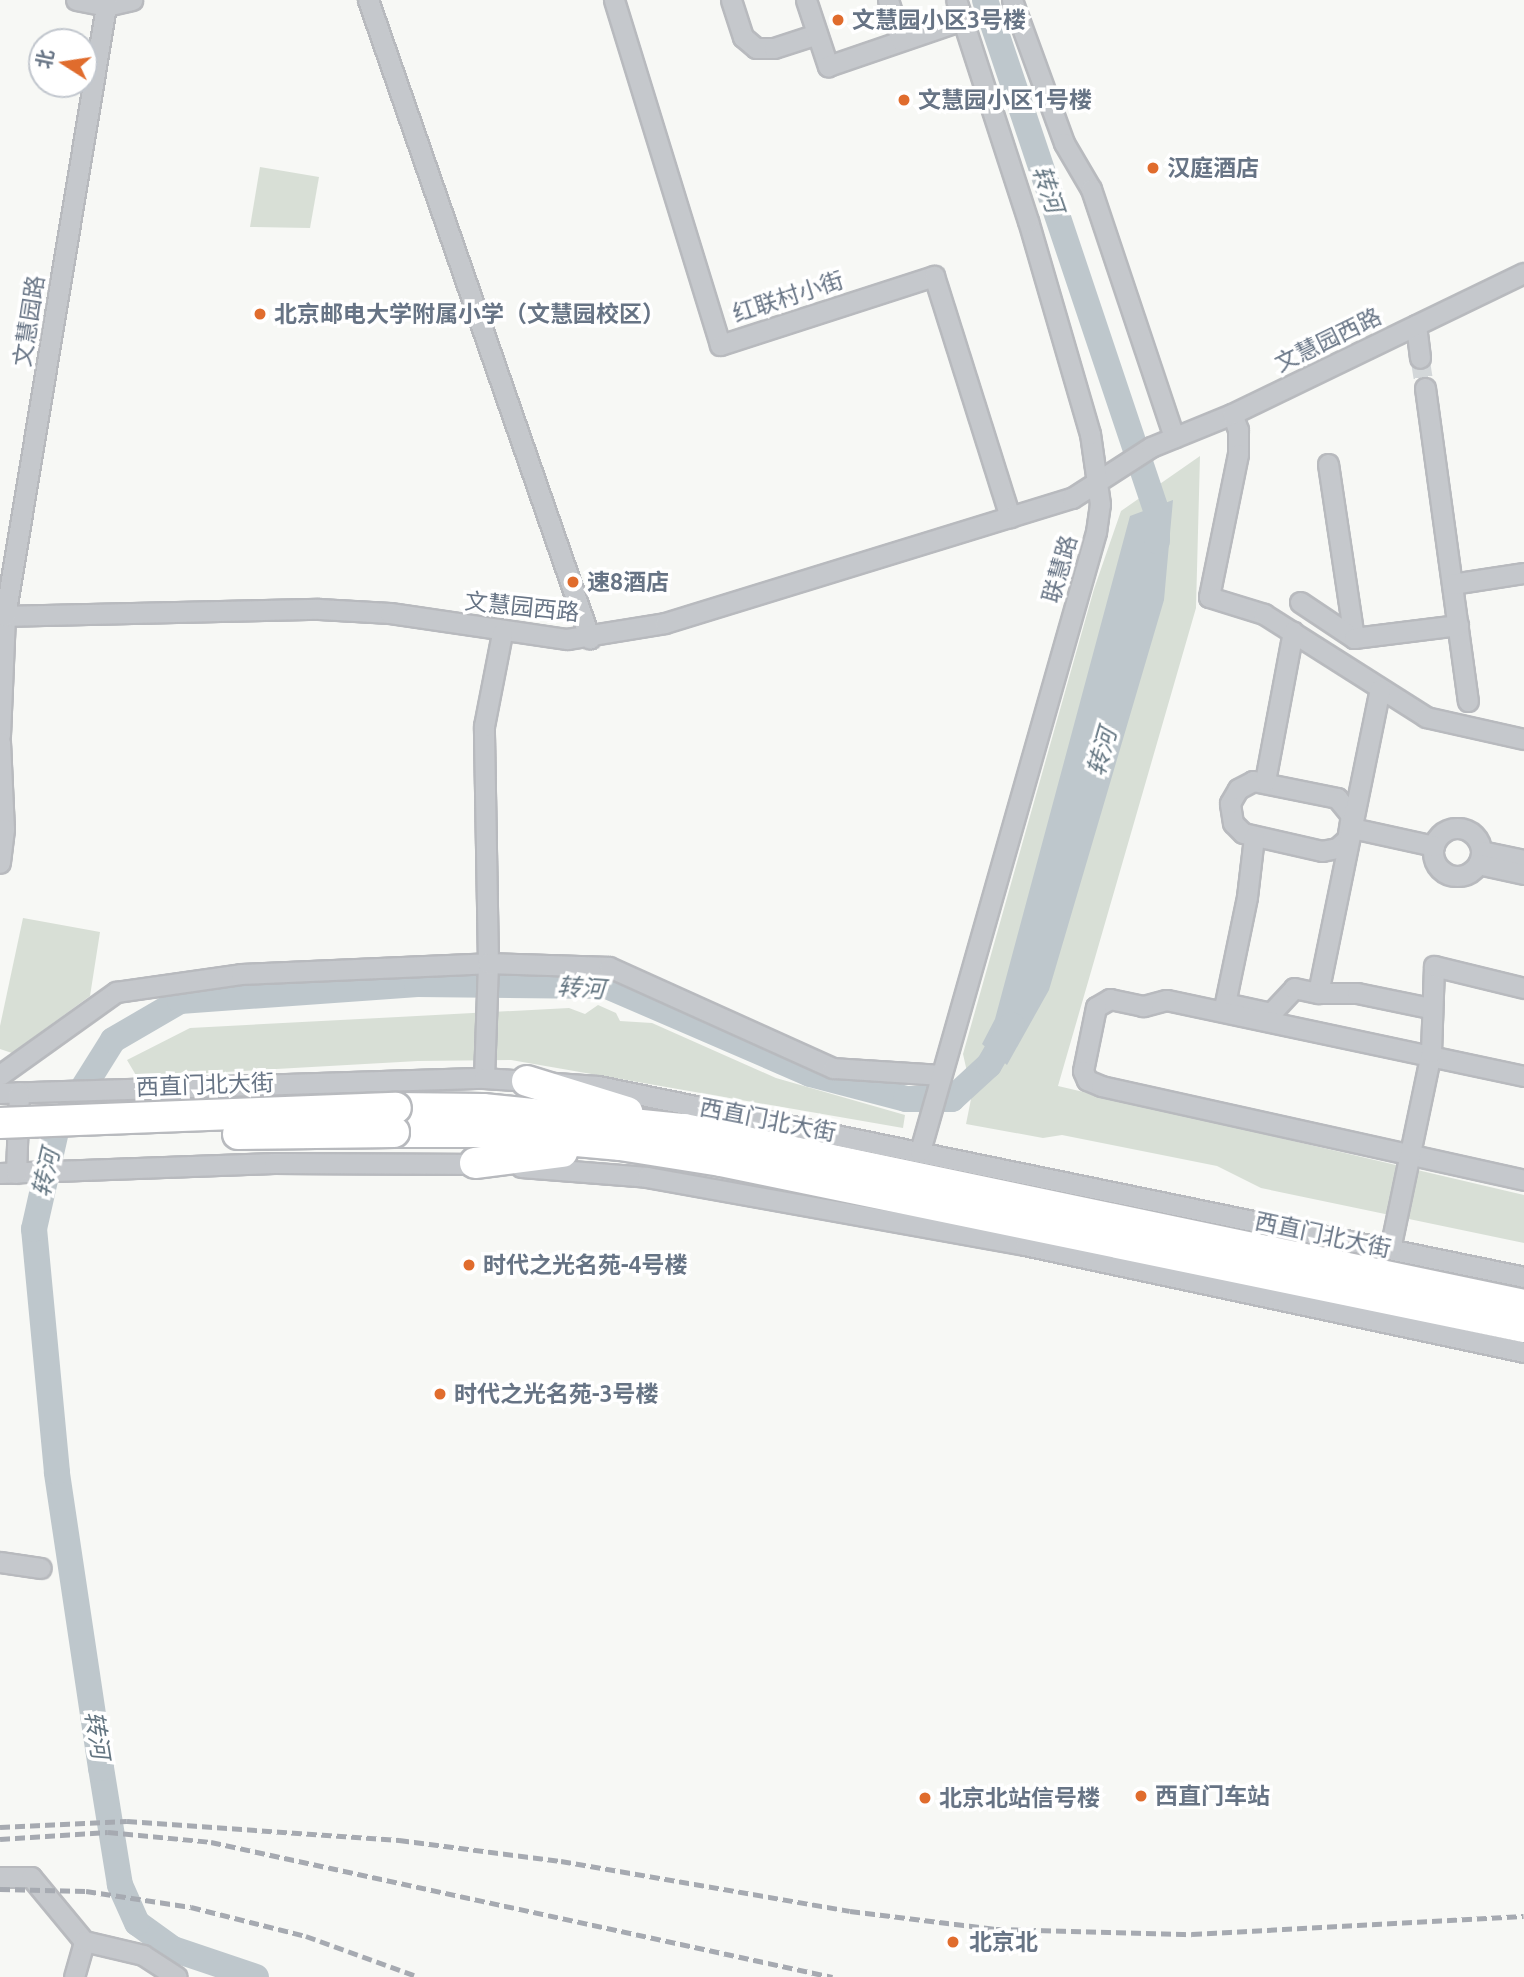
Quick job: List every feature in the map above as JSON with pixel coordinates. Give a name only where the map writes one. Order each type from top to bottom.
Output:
[{"type":"highway","points":[[527,1080],[684,1129]]},
{"type":"highway","name":"西直门北大街","points":[[0,1143],[395,1120],[483,1110],[684,1129],[1420,1281],[1524,1305]]},
{"type":"highway","name":"西直门北大街","points":[[0,1123],[395,1120],[478,1132],[620,1145],[720,1161],[1524,1327]]},
{"type":"highway","points":[[475,1163],[620,1145]]},
{"type":"highway","points":[[1420,1281],[1524,1284]]},
{"type":"highway","points":[[1390,1300],[1524,1350]]},
{"type":"street","points":[[76,0],[107,3],[132,0]]},
{"type":"street","points":[[368,0],[590,639]]},
{"type":"street","name":"红联村小街","points":[[614,0],[720,345],[934,276],[1010,517]]},
{"type":"street","points":[[731,0],[743,37],[756,48],[778,48],[817,34]]},
{"type":"street","points":[[806,0],[828,66],[962,20]]},
{"type":"street","points":[[888,0],[901,40]]},
{"type":"street","name":"联慧路","points":[[920,1151],[1096,532],[1097,481],[1090,434],[1028,221],[956,0]]},
{"type":"street","points":[[1012,0],[1064,143],[1091,189],[1174,437]]},
{"type":"street","name":"文慧园路","points":[[0,735],[3,616],[107,3]]},
{"type":"street","name":"文慧园西路","points":[[3,616],[319,609],[390,613],[502,633],[590,639],[665,623],[1072,498],[1151,447],[1231,414],[1524,274]]},
{"type":"street","points":[[1416,325],[1420,358]]},
{"type":"street","points":[[1424,388],[1468,701]]},
{"type":"street","points":[[1231,414],[1238,430],[1238,454],[1209,597],[1256,610],[1380,690],[1430,718],[1524,739]]},
{"type":"street","points":[[1328,464],[1354,638]]},
{"type":"street","points":[[1452,584],[1524,573]]},
{"type":"street","points":[[1300,601],[1354,638],[1458,625]]},
{"type":"street","points":[[1265,781],[1293,632]]},
{"type":"street","points":[[484,1078],[484,726],[502,633]]},
{"type":"street","points":[[1318,993],[1380,690]]},
{"type":"street","points":[[0,742],[4,829],[0,863]]},
{"type":"street","points":[[1265,781],[1337,798],[1349,811],[1352,828],[1343,844],[1324,852],[1254,837],[1236,827],[1230,803],[1244,784],[1265,781]]},
{"type":"street","points":[[1352,828],[1433,846]]},
{"type":"street","points":[[1460,828],[1474,834],[1480,858],[1466,874],[1450,875],[1437,866],[1433,846],[1443,832],[1460,828]]},
{"type":"street","points":[[1254,837],[1247,897],[1225,1003],[1270,1013],[1294,988],[1318,993],[1359,993],[1430,1008]]},
{"type":"street","points":[[1480,858],[1524,860]]},
{"type":"street","points":[[1480,858],[1524,874]]},
{"type":"street","points":[[0,1075],[116,992],[241,974],[482,963],[609,967],[833,1068],[938,1081]]},
{"type":"street","points":[[1390,1249],[1430,1057],[1430,1008],[1434,965],[1523,980]]},
{"type":"street","points":[[1524,1076],[1166,1000],[1143,1006],[1110,999],[1097,1005],[1083,1069],[1089,1082],[1524,1180]]},
{"type":"street","name":"西直门北大街","points":[[17,1092],[484,1078],[598,1086],[1524,1277]]},
{"type":"street","points":[[17,1092],[9,1173],[57,1174],[274,1163],[475,1163],[647,1177],[957,1233],[1524,1350]]},
{"type":"street","points":[[0,1562],[41,1568]]},
{"type":"street","points":[[0,1877],[31,1877],[84,1941],[143,1955],[177,1977]]},
{"type":"street","points":[[74,1977],[84,1941]]},
{"type":"shaded area","points":[[260,167],[319,177],[310,228],[250,227]]},
{"type":"shaded area","points":[[1200,456],[1196,608],[1058,1086],[1524,1195],[1524,1243],[1261,1188],[1217,1166],[1062,1135],[1043,1138],[966,1124],[972,1094],[963,1054],[1094,589],[1121,511]]},
{"type":"shaded area","points":[[23,918],[100,932],[90,996],[12,1053],[0,1049],[0,1026]]},
{"type":"shaded area","points":[[598,1005],[616,1013],[620,1021],[652,1023],[776,1078],[905,1115],[903,1128],[511,1060],[418,1061],[137,1077],[127,1060],[190,1028],[569,1008],[585,1014]]},
{"type":"water","points":[[1173,500],[1164,600],[1049,990],[1007,1065],[982,1044],[995,1019],[1130,516]]},
{"type":"waterway","name":"转河","points":[[985,0],[1157,513],[1157,541]]},
{"type":"waterway","name":"转河","points":[[256,1977],[173,1949],[137,1923],[120,1885],[101,1768],[57,1472],[34,1229],[56,1131],[113,1040],[180,1001],[417,984],[607,986],[810,1074],[906,1099],[952,1099],[989,1065],[1012,1025]]},
{"type":"tunnel","points":[[1420,358],[1425,388]]},
{"type":"railway","points":[[0,1827],[127,1821],[399,1840],[561,1861],[850,1911],[996,1929],[1192,1934],[1524,1916]]},
{"type":"railway","points":[[0,1839],[108,1832],[211,1842],[832,1977]]},
{"type":"railway","points":[[0,1889],[86,1891],[191,1907],[306,1936],[419,1977]]},
{"type":"place","name":"文慧园小区3号楼","points":[[838,20]]},
{"type":"place","name":"文慧园小区1号楼","points":[[904,100]]},
{"type":"place","name":"汉庭酒店","points":[[1153,168]]},
{"type":"place","name":"北京邮电大学附属小学（文慧园校区）","points":[[260,314]]},
{"type":"place","name":"速8酒店","points":[[573,582]]},
{"type":"place","name":"时代之光名苑-4号楼","points":[[469,1265]]},
{"type":"place","name":"时代之光名苑-3号楼","points":[[440,1394]]},
{"type":"place","name":"西直门车站","points":[[1141,1796]]},
{"type":"place","name":"北京北站信号楼","points":[[925,1798]]},
{"type":"place","name":"北京北","points":[[953,1942]]}]
